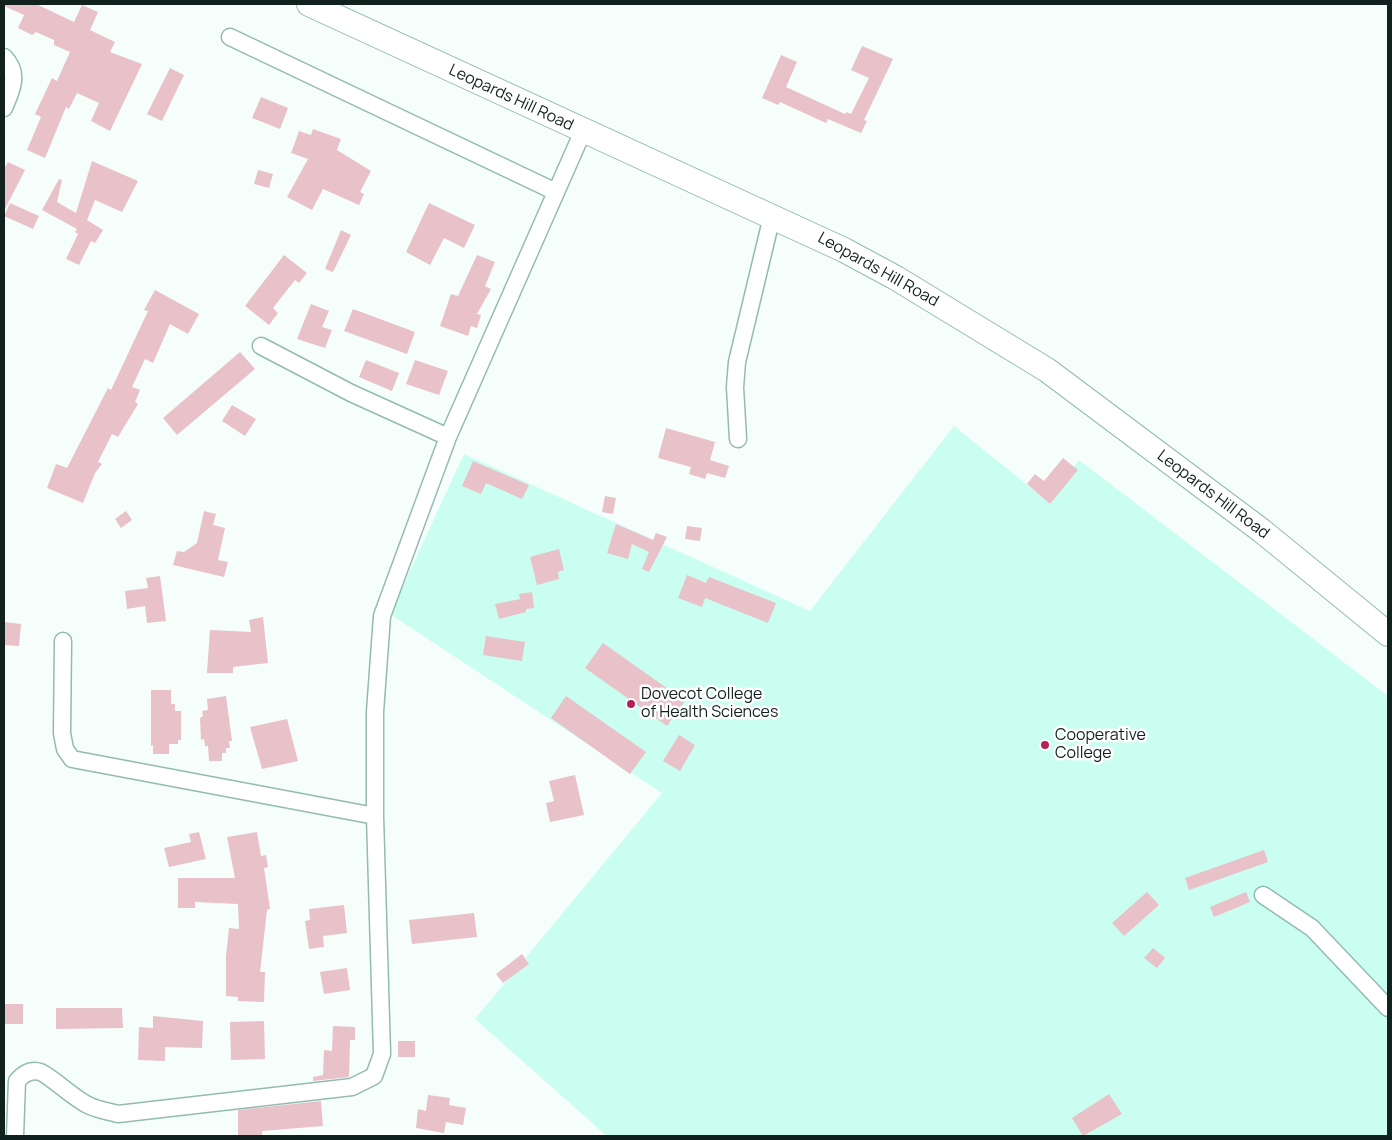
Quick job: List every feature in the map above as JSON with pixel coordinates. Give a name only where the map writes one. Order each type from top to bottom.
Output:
[{"type":"main road","name":"Leopards Hill Road","points":[[309,4],[582,131],[772,216],[870,263],[1047,370],[1262,531],[1388,634]]},
{"type":"street","points":[[230,37],[556,192]]},
{"type":"street","points":[[4,57],[10,64],[14,85],[4,108]]},
{"type":"street","points":[[15,1136],[17,1081],[23,1074],[34,1071],[43,1072],[58,1086],[88,1105],[118,1114],[352,1087],[374,1076],[382,1054],[375,816],[375,712],[382,616],[448,437],[582,131]]},
{"type":"street","points":[[738,439],[735,388],[738,362],[772,216]]},
{"type":"street","points":[[261,346],[351,393],[448,437]]},
{"type":"street","points":[[63,640],[62,733],[65,749],[72,759],[375,816]]},
{"type":"street","points":[[1263,894],[1312,928],[1388,1008]]},
{"type":"shaded area","name":"Cooperative College","points":[[954,426],[1046,500],[1079,460],[1388,696],[1388,1136],[607,1136],[475,1019],[662,793],[390,614],[464,454],[810,611]]},
{"type":"building","points":[[4,4],[36,4],[74,22],[82,5],[98,12],[90,30],[115,42],[110,52],[142,64],[110,131],[91,121],[99,103],[77,93],[69,109],[66,107],[45,158],[27,150],[41,117],[35,114],[52,78],[57,81],[70,52],[54,45],[54,40],[36,32],[32,35],[18,28],[24,15],[4,6]]},
{"type":"building","points":[[862,46],[893,59],[864,120],[867,121],[861,133],[828,119],[826,123],[780,102],[778,105],[762,98],[781,55],[797,62],[786,87],[845,114],[846,112],[851,114],[869,78],[851,70]]},
{"type":"building","points":[[170,68],[184,75],[162,121],[147,114]]},
{"type":"building","points":[[261,97],[288,108],[280,129],[252,118]]},
{"type":"building","points":[[313,129],[341,139],[337,150],[371,171],[360,192],[364,194],[359,205],[323,189],[312,210],[287,197],[308,159],[291,153],[299,131],[311,135]]},
{"type":"building","points":[[92,161],[138,181],[122,212],[95,200],[87,220],[103,230],[95,243],[91,241],[79,265],[66,259],[78,234],[75,232],[77,229],[42,210],[59,179],[62,180],[57,202],[76,213]]},
{"type":"building","points":[[8,162],[25,170],[4,211],[4,169]]},
{"type":"building","points":[[258,170],[273,174],[269,188],[254,184]]},
{"type":"building","points":[[10,203],[39,216],[33,229],[4,216]]},
{"type":"building","points":[[429,203],[475,225],[464,248],[444,238],[430,265],[406,252]]},
{"type":"building","points":[[341,230],[351,235],[333,272],[325,269]]},
{"type":"building","points":[[284,255],[307,273],[299,283],[295,280],[273,308],[278,313],[269,325],[245,306]]},
{"type":"building","points":[[477,255],[495,262],[485,286],[491,289],[477,314],[481,315],[477,328],[471,326],[468,336],[440,326],[451,294],[458,296]]},
{"type":"building","points":[[155,290],[199,314],[188,334],[170,324],[153,363],[145,359],[132,387],[140,390],[135,402],[138,404],[118,437],[112,434],[98,462],[102,464],[95,473],[83,503],[47,488],[56,464],[67,468],[108,388],[111,390],[148,311],[144,310]]},
{"type":"building","points":[[311,304],[329,311],[322,327],[332,330],[325,348],[297,339]]},
{"type":"building","points":[[353,309],[415,332],[407,354],[344,331]]},
{"type":"building","points":[[240,352],[255,369],[177,435],[163,418]]},
{"type":"building","points":[[366,360],[399,373],[392,391],[359,377]]},
{"type":"building","points":[[415,360],[448,371],[439,395],[406,384]]},
{"type":"building","points":[[232,405],[256,419],[245,436],[222,421]]},
{"type":"building","points":[[666,428],[715,442],[710,460],[729,466],[725,478],[707,473],[705,479],[689,474],[691,467],[658,458]]},
{"type":"building","points":[[1063,458],[1078,470],[1050,504],[1027,484],[1035,474],[1044,481]]},
{"type":"building","points":[[473,461],[529,485],[522,499],[486,483],[481,494],[462,486]]},
{"type":"building","points":[[605,496],[616,498],[613,514],[602,512]]},
{"type":"building","points":[[126,511],[132,520],[121,528],[115,519]]},
{"type":"building","points":[[204,511],[216,514],[213,525],[225,528],[218,560],[228,562],[224,577],[173,565],[177,551],[184,552],[197,543]]},
{"type":"building","points":[[616,524],[653,540],[656,533],[667,537],[649,572],[642,569],[649,552],[632,544],[628,559],[607,553]]},
{"type":"building","points":[[687,526],[702,528],[700,541],[685,539]]},
{"type":"building","points":[[559,549],[564,570],[558,572],[559,579],[537,585],[530,557]]},
{"type":"building","points":[[687,575],[706,583],[709,577],[776,603],[768,623],[705,598],[702,607],[678,598]]},
{"type":"building","points":[[160,576],[166,621],[147,623],[145,606],[127,609],[125,591],[148,588],[146,578]]},
{"type":"building","points":[[532,592],[534,608],[499,619],[495,604],[520,599],[519,594]]},
{"type":"building","points":[[263,617],[268,663],[233,667],[233,673],[207,673],[210,630],[251,632],[249,620]]},
{"type":"building","points":[[4,622],[21,624],[19,646],[4,645]]},
{"type":"building","points":[[486,636],[525,642],[522,661],[483,655]]},
{"type":"building","points":[[603,643],[685,701],[667,726],[585,668]]},
{"type":"building","points":[[151,690],[171,690],[171,704],[175,704],[175,711],[181,711],[181,740],[178,740],[178,744],[169,744],[169,754],[153,754],[153,745],[151,746]]},
{"type":"building","points":[[226,696],[232,741],[229,741],[230,748],[226,748],[226,753],[222,753],[222,761],[209,761],[208,746],[205,746],[204,739],[201,740],[200,718],[203,716],[202,711],[208,710],[207,699]]},
{"type":"building","points":[[566,696],[646,752],[630,774],[551,718]]},
{"type":"building","points":[[287,719],[298,761],[262,769],[250,727]]},
{"type":"building","points":[[679,735],[695,745],[680,771],[663,761]]},
{"type":"building","points":[[575,775],[584,815],[550,822],[546,803],[554,801],[549,781]]},
{"type":"building","points":[[199,832],[206,859],[169,867],[164,848],[191,842],[189,834]]},
{"type":"building","points":[[257,832],[261,856],[266,855],[268,867],[264,868],[270,909],[267,910],[260,972],[265,972],[264,1002],[238,1001],[238,997],[226,996],[226,956],[229,928],[239,929],[238,904],[195,902],[195,908],[178,908],[178,878],[235,878],[227,837]]},
{"type":"building","points":[[1264,850],[1268,862],[1189,890],[1185,878]]},
{"type":"building","points":[[1147,892],[1159,905],[1124,936],[1112,923]]},
{"type":"building","points":[[1246,892],[1250,902],[1214,917],[1210,907]]},
{"type":"building","points":[[344,905],[347,933],[323,936],[324,947],[309,949],[305,921],[310,920],[309,909]]},
{"type":"building","points":[[474,913],[477,937],[412,944],[409,920]]},
{"type":"building","points":[[1153,948],[1165,958],[1157,968],[1144,958]]},
{"type":"building","points":[[522,954],[529,964],[503,983],[496,974]]},
{"type":"building","points":[[347,968],[350,990],[324,994],[320,972]]},
{"type":"building","points":[[4,1004],[23,1004],[23,1024],[4,1024]]},
{"type":"building","points":[[56,1008],[122,1008],[123,1028],[56,1029]]},
{"type":"building","points":[[153,1016],[203,1021],[202,1048],[165,1047],[165,1061],[138,1060],[139,1027],[153,1028]]},
{"type":"building","points":[[264,1021],[265,1059],[231,1060],[230,1022]]},
{"type":"building","points":[[333,1026],[355,1027],[355,1040],[350,1040],[349,1077],[313,1081],[313,1077],[323,1075],[324,1050],[332,1051]]},
{"type":"building","points":[[398,1041],[415,1041],[415,1057],[398,1057]]},
{"type":"building","points":[[1109,1094],[1122,1114],[1083,1136],[1072,1118]]},
{"type":"building","points":[[428,1095],[450,1098],[449,1105],[466,1108],[463,1125],[446,1122],[444,1133],[416,1128],[418,1109],[426,1111]]},
{"type":"building","points":[[321,1101],[323,1126],[262,1131],[262,1136],[238,1136],[238,1110]]},
{"type":"place","name":"Dovecot College of Health Sciences","points":[[631,704]]},
{"type":"place","name":"Cooperative College","points":[[1045,745]]}]
